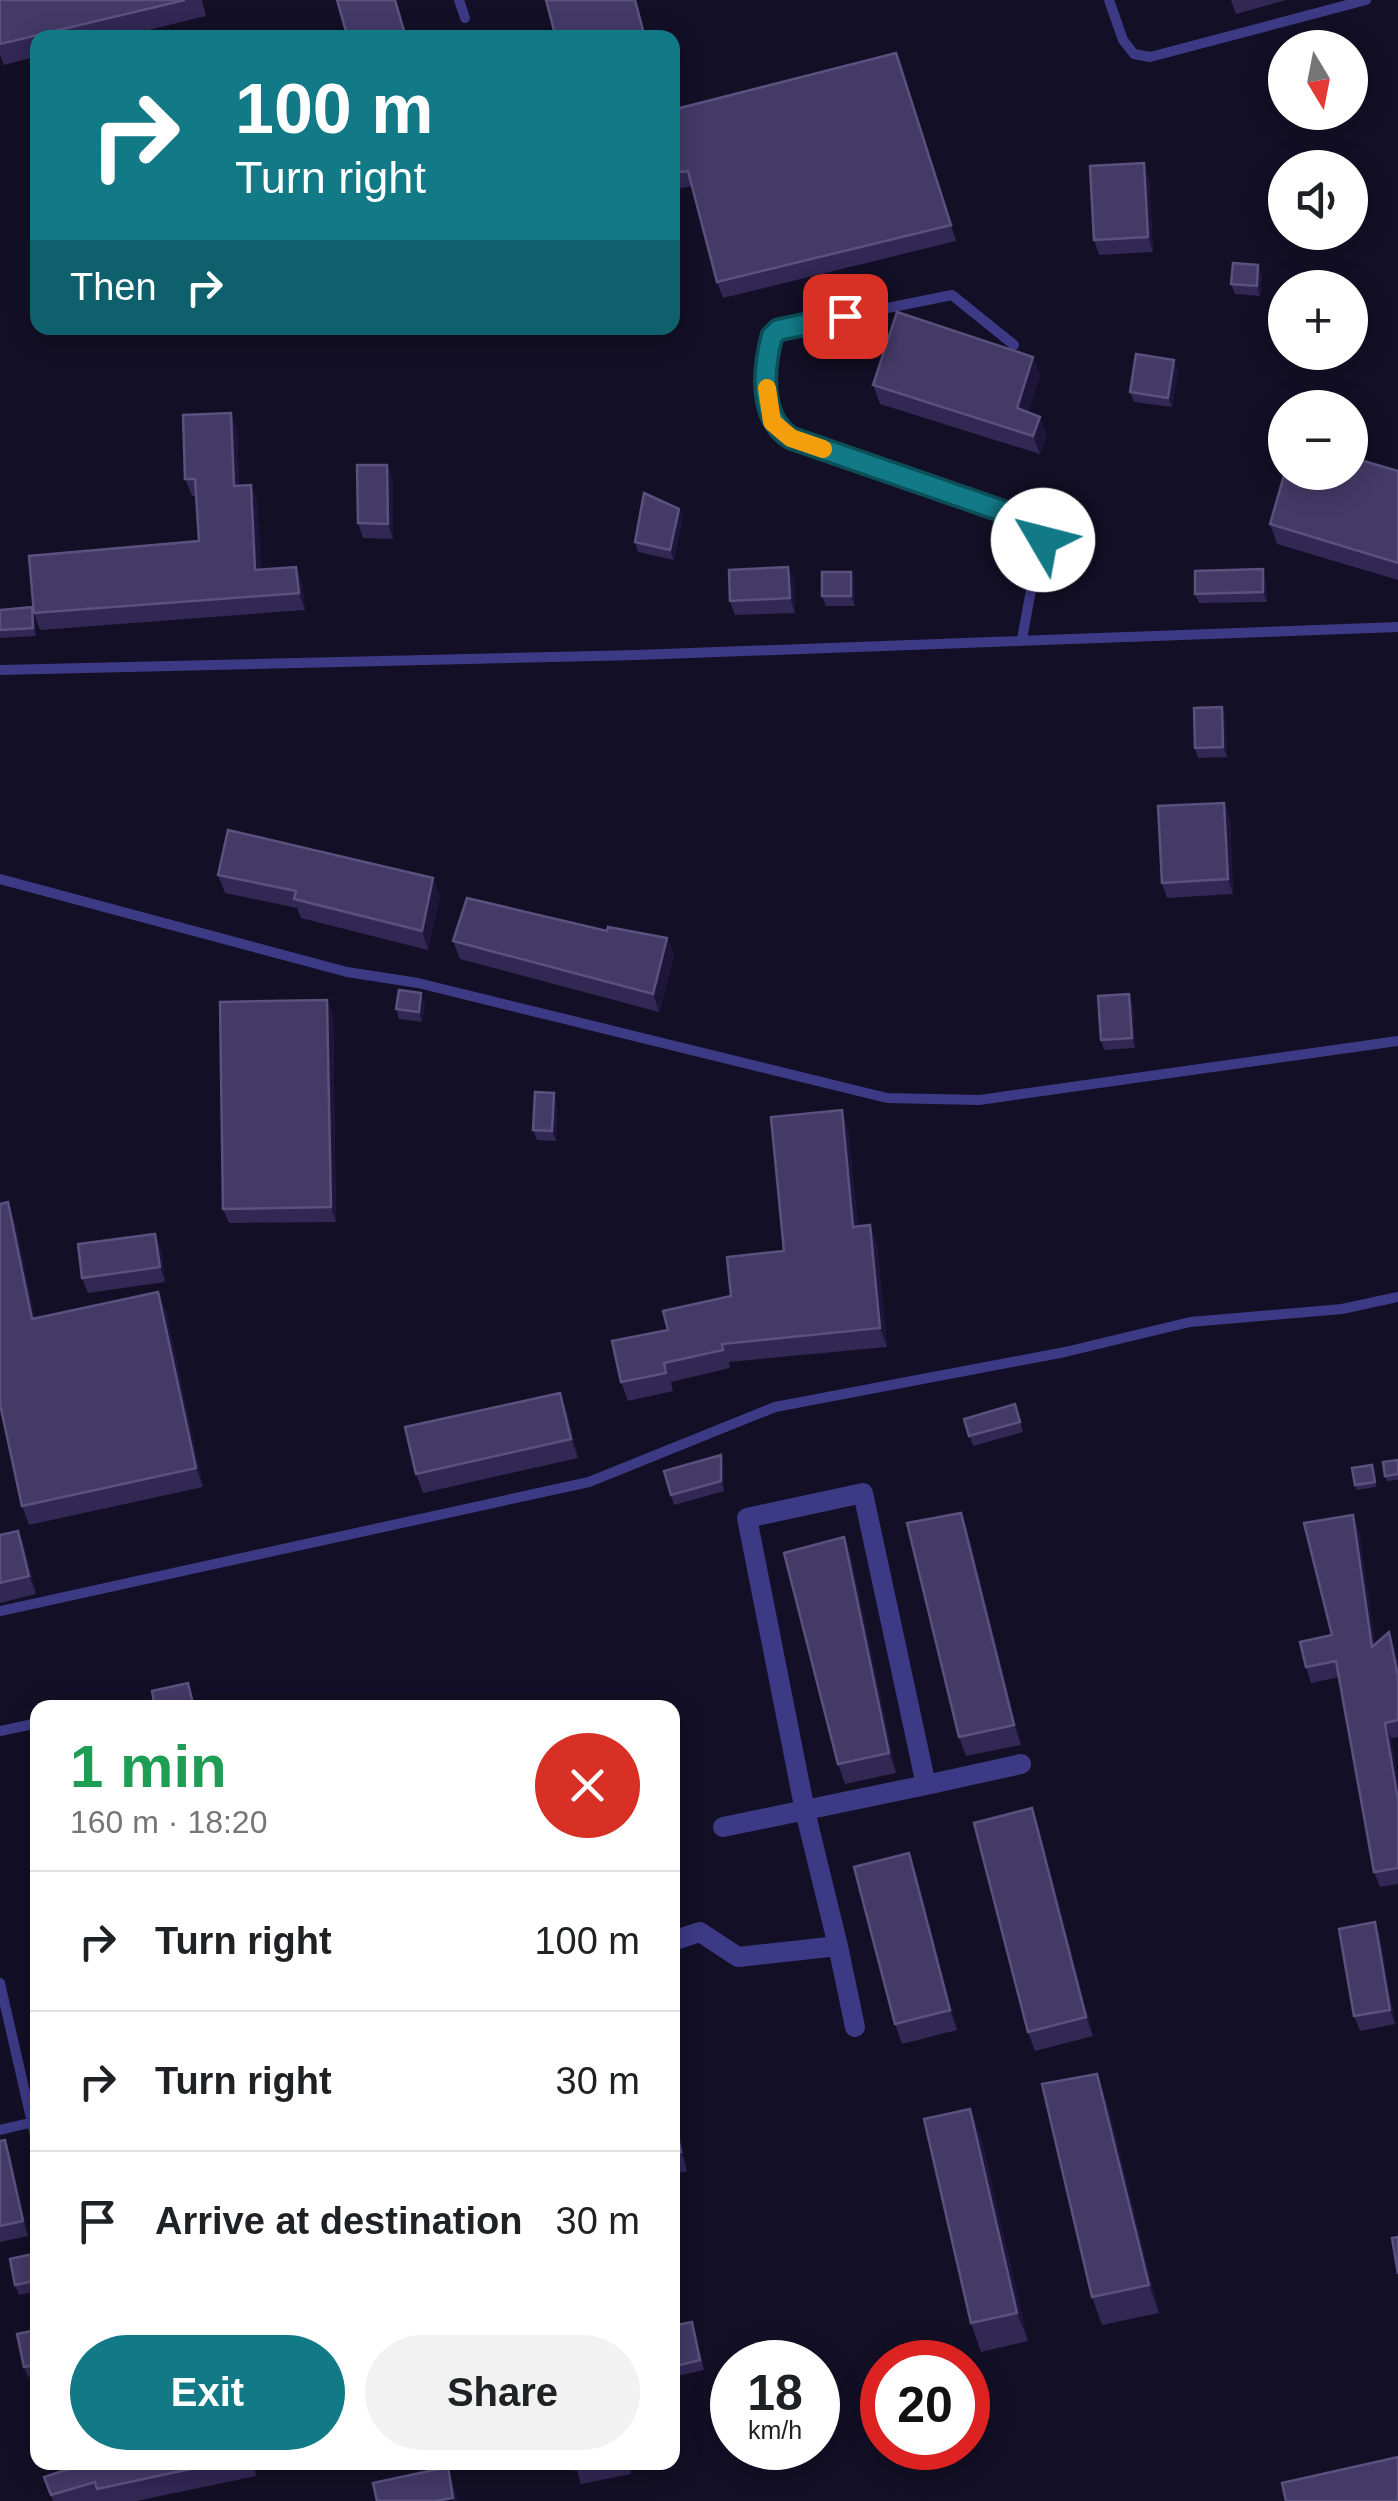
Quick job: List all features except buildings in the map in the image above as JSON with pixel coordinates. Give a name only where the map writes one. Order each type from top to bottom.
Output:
[{"type":"street","points":[[855,2026],[804,1811],[747,1518],[863,1493],[926,1785]]},
{"type":"street","points":[[723,1827],[1022,1764]]},
{"type":"street","points":[[680,1938],[700,1932],[738,1957],[838,1946]]},
{"type":"lane","points":[[459,0],[464,18]]},
{"type":"lane","points":[[1109,0],[1123,40],[1134,54],[1150,58],[1366,0]]},
{"type":"lane","points":[[1014,345],[952,296],[778,330],[769,347],[767,405],[772,422],[791,438],[1034,522],[1042,530],[1022,639]]},
{"type":"lane","points":[[0,670],[637,655],[1398,627]]},
{"type":"lane","points":[[0,878],[346,972],[418,983],[887,1098],[979,1100],[1398,1041]]},
{"type":"lane","points":[[0,1611],[589,1482],[775,1407],[1064,1352],[1190,1322],[1342,1309],[1398,1297]]},
{"type":"lane","points":[[0,1731],[30,1725]]},
{"type":"lane","points":[[0,1984],[30,2106]]},
{"type":"lane","points":[[0,2130],[30,2123]]},
{"type":"slow traffic","points":[[767,388],[772,422],[781,432],[823,449]]},
{"type":"route","points":[[845,316],[778,330],[772,336],[767,405],[772,422],[791,438],[1034,522],[1042,530],[1043,540]]}]
